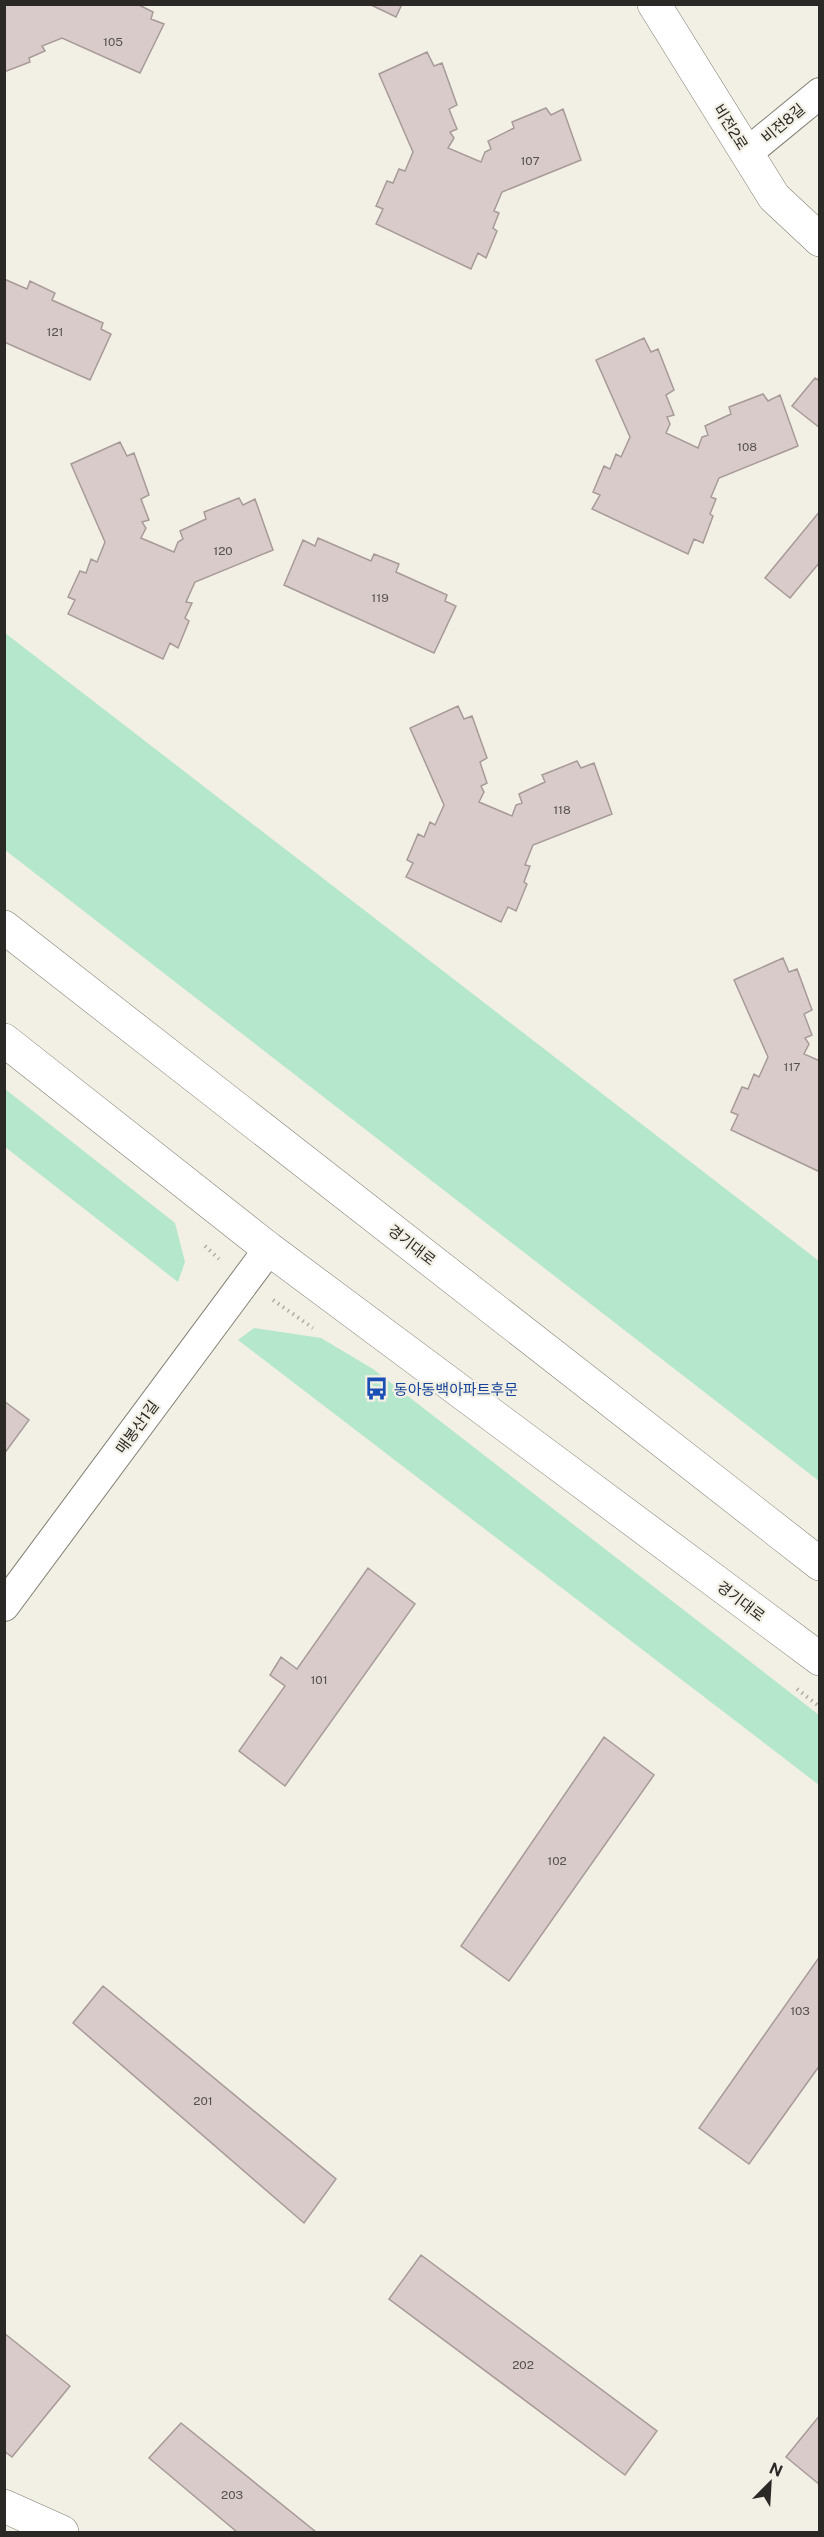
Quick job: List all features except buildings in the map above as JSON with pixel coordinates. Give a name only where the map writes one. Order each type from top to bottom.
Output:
[{"type":"main road","name":"비전2로","points":[[654,4],[774,197],[819,240]]},
{"type":"main road","name":"경기대로","points":[[4,927],[819,1564]]},
{"type":"main road","name":"경기대로","points":[[4,1040],[269,1249],[819,1659]]},
{"type":"main road","points":[[4,2506],[62,2532]]},
{"type":"street","name":"비전8길","points":[[747,153],[819,93]]},
{"type":"street","name":"매봉산1길","points":[[4,1606],[269,1249]]},
{"type":"green space","points":[[5,633],[819,1261],[819,1481],[5,850]]},
{"type":"green space","points":[[5,1089],[175,1223],[185,1262],[178,1282],[5,1147]]},
{"type":"green space","points":[[254,1328],[321,1338],[373,1369],[819,1715],[819,1785],[238,1340]]},
{"type":"place","name":"동아동백아파트후문","points":[[376,1389]]}]
